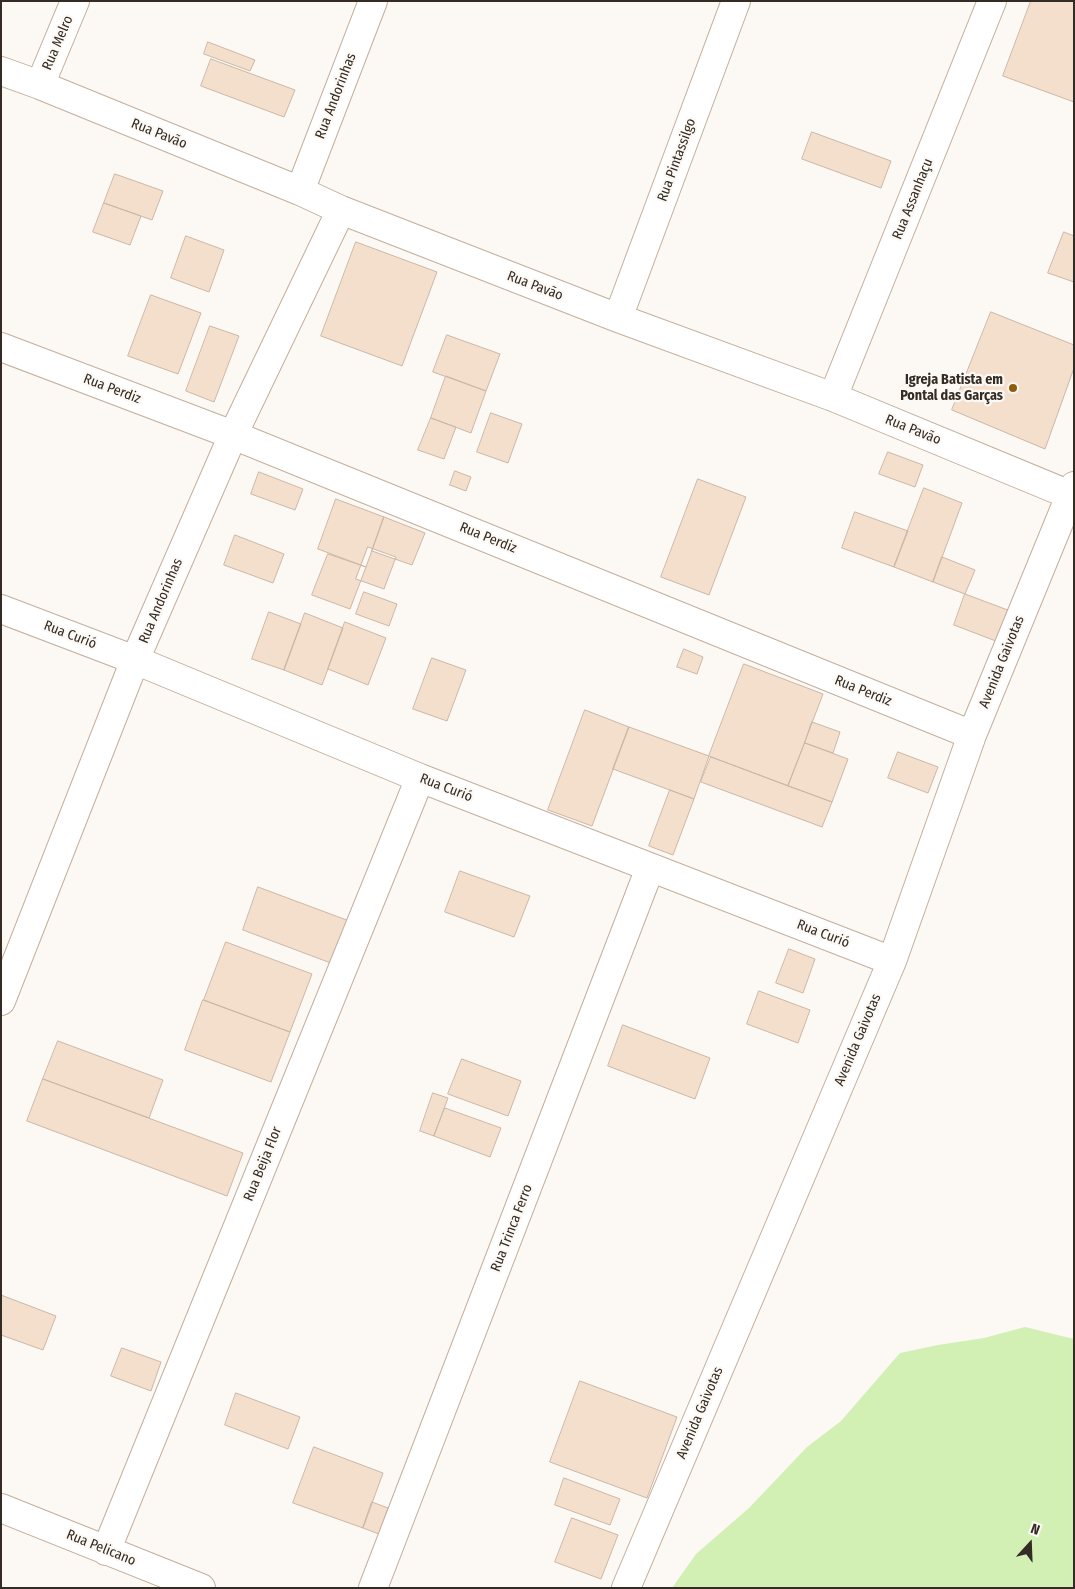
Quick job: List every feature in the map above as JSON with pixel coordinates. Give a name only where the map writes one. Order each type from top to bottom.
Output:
[{"type":"street","name":"Rua Melro","points":[[40,85],[76,1]]},
{"type":"street","name":"Rua Andorinhas","points":[[300,191],[373,1]]},
{"type":"street","name":"Rua Pintassilgo","points":[[618,318],[736,1]]},
{"type":"street","name":"Rua Assanhaçu","points":[[833,397],[992,1]]},
{"type":"street","name":"Rua Pavão","points":[[1,71],[40,85],[300,191],[341,210],[618,318],[833,397],[1072,491]]},
{"type":"street","name":"Rua Andorinhas","points":[[1,1001],[135,660],[233,435],[341,210]]},
{"type":"street","name":"Rua Perdiz","points":[[1,347],[233,435],[972,735]]},
{"type":"street","name":"Avenida Gaivotas","points":[[626,1588],[892,961],[972,735],[1072,491]]},
{"type":"street","name":"Rua Curió","points":[[1,609],[135,660],[420,778],[892,961]]},
{"type":"street","name":"Rua Beija Flor","points":[[106,1550],[420,778]]},
{"type":"street","name":"Rua Trinca Ferro","points":[[373,1588],[650,868]]},
{"type":"street","name":"Rua Pelicano","points":[[1,1508],[201,1588]]},
{"type":"green space","points":[[1025,1327],[1074,1339],[1074,1588],[672,1588],[696,1554],[749,1508],[807,1447],[841,1421],[900,1353],[984,1338]]},
{"type":"building","points":[[1031,1],[1074,1],[1074,102],[1003,76]]},
{"type":"building","points":[[208,42],[255,60],[250,71],[204,54]]},
{"type":"building","points":[[211,59],[295,90],[284,117],[201,86]]},
{"type":"building","points":[[812,132],[891,161],[881,188],[802,159]]},
{"type":"building","points":[[115,174],[163,191],[152,220],[104,203]]},
{"type":"building","points":[[104,203],[141,216],[130,245],[93,232]]},
{"type":"building","points":[[1064,232],[1074,236],[1074,282],[1048,273]]},
{"type":"building","points":[[186,236],[224,250],[209,292],[171,278]]},
{"type":"building","points":[[356,242],[437,272],[402,366],[321,336]]},
{"type":"building","points":[[151,295],[201,313],[178,374],[128,356]]},
{"type":"building","points":[[991,312],[1074,345],[1074,368],[1045,449],[952,410]]},
{"type":"building","points":[[210,326],[239,336],[214,402],[186,391]]},
{"type":"building","points":[[447,335],[500,354],[486,391],[433,372]]},
{"type":"building","points":[[446,376],[486,391],[471,433],[431,418]]},
{"type":"building","points":[[491,413],[522,424],[508,463],[477,452]]},
{"type":"building","points":[[431,418],[456,427],[444,459],[418,450]]},
{"type":"building","points":[[888,452],[923,465],[915,487],[879,474]]},
{"type":"building","points":[[455,471],[471,477],[466,491],[450,485]]},
{"type":"building","points":[[259,472],[303,489],[295,510],[251,494]]},
{"type":"building","points":[[698,479],[746,497],[709,595],[661,577]]},
{"type":"building","points":[[924,488],[962,503],[933,582],[894,567]]},
{"type":"building","points":[[336,499],[384,517],[366,567],[318,549]]},
{"type":"building","points":[[855,512],[908,531],[894,567],[842,548]]},
{"type":"building","points":[[384,517],[425,533],[412,565],[372,551]]},
{"type":"building","points":[[235,535],[284,554],[273,583],[224,565]]},
{"type":"building","points":[[368,547],[396,557],[384,589],[356,579]]},
{"type":"building","points":[[328,554],[366,567],[350,609],[312,595]]},
{"type":"building","points":[[942,557],[975,570],[965,594],[933,582]]},
{"type":"building","points":[[364,592],[397,604],[389,626],[356,614]]},
{"type":"building","points":[[965,594],[1013,612],[1001,643],[954,625]]},
{"type":"building","points":[[269,612],[301,624],[284,670],[252,659]]},
{"type":"building","points":[[305,613],[343,628],[322,685],[284,670]]},
{"type":"building","points":[[345,622],[386,638],[368,685],[328,669]]},
{"type":"building","points":[[684,649],[703,657],[697,674],[677,667]]},
{"type":"building","points":[[432,658],[466,670],[447,721],[413,709]]},
{"type":"building","points":[[744,664],[823,694],[788,786],[709,756]]},
{"type":"building","points":[[585,710],[629,727],[592,826],[548,810]]},
{"type":"building","points":[[812,722],[840,732],[833,753],[805,743]]},
{"type":"building","points":[[629,727],[709,756],[694,799],[613,769]]},
{"type":"building","points":[[805,743],[848,759],[832,802],[788,786]]},
{"type":"building","points":[[898,752],[938,767],[928,793],[888,778]]},
{"type":"building","points":[[711,757],[832,802],[822,827],[701,782]]},
{"type":"building","points":[[670,790],[694,799],[673,855],[649,846]]},
{"type":"building","points":[[460,871],[530,896],[514,937],[445,912]]},
{"type":"building","points":[[258,887],[352,922],[336,965],[243,930]]},
{"type":"building","points":[[226,942],[312,974],[290,1032],[204,1000]]},
{"type":"building","points":[[789,949],[815,959],[803,993],[776,983]]},
{"type":"building","points":[[759,991],[810,1010],[798,1043],[747,1024]]},
{"type":"building","points":[[203,1000],[290,1032],[271,1082],[185,1050]]},
{"type":"building","points":[[623,1025],[710,1058],[695,1099],[608,1066]]},
{"type":"building","points":[[58,1041],[163,1080],[149,1118],[43,1079]]},
{"type":"building","points":[[462,1059],[521,1081],[508,1116],[448,1094]]},
{"type":"building","points":[[43,1079],[243,1153],[227,1196],[27,1121]]},
{"type":"building","points":[[433,1093],[448,1098],[434,1136],[420,1131]]},
{"type":"building","points":[[445,1108],[501,1128],[490,1157],[434,1136]]},
{"type":"building","points":[[1,1295],[56,1316],[43,1350],[1,1335]]},
{"type":"building","points":[[122,1348],[161,1362],[151,1391],[111,1376]]},
{"type":"building","points":[[580,1381],[677,1417],[647,1498],[550,1462]]},
{"type":"building","points":[[236,1393],[300,1417],[288,1449],[225,1425]]},
{"type":"building","points":[[314,1447],[383,1473],[363,1528],[293,1503]]},
{"type":"building","points":[[564,1478],[620,1499],[610,1525],[555,1505]]},
{"type":"building","points":[[372,1502],[388,1508],[379,1534],[363,1528]]},
{"type":"building","points":[[572,1518],[618,1535],[601,1579],[555,1562]]},
{"type":"place","name":"Igreja Batista em Pontal das Garças","points":[[1013,388]]}]
